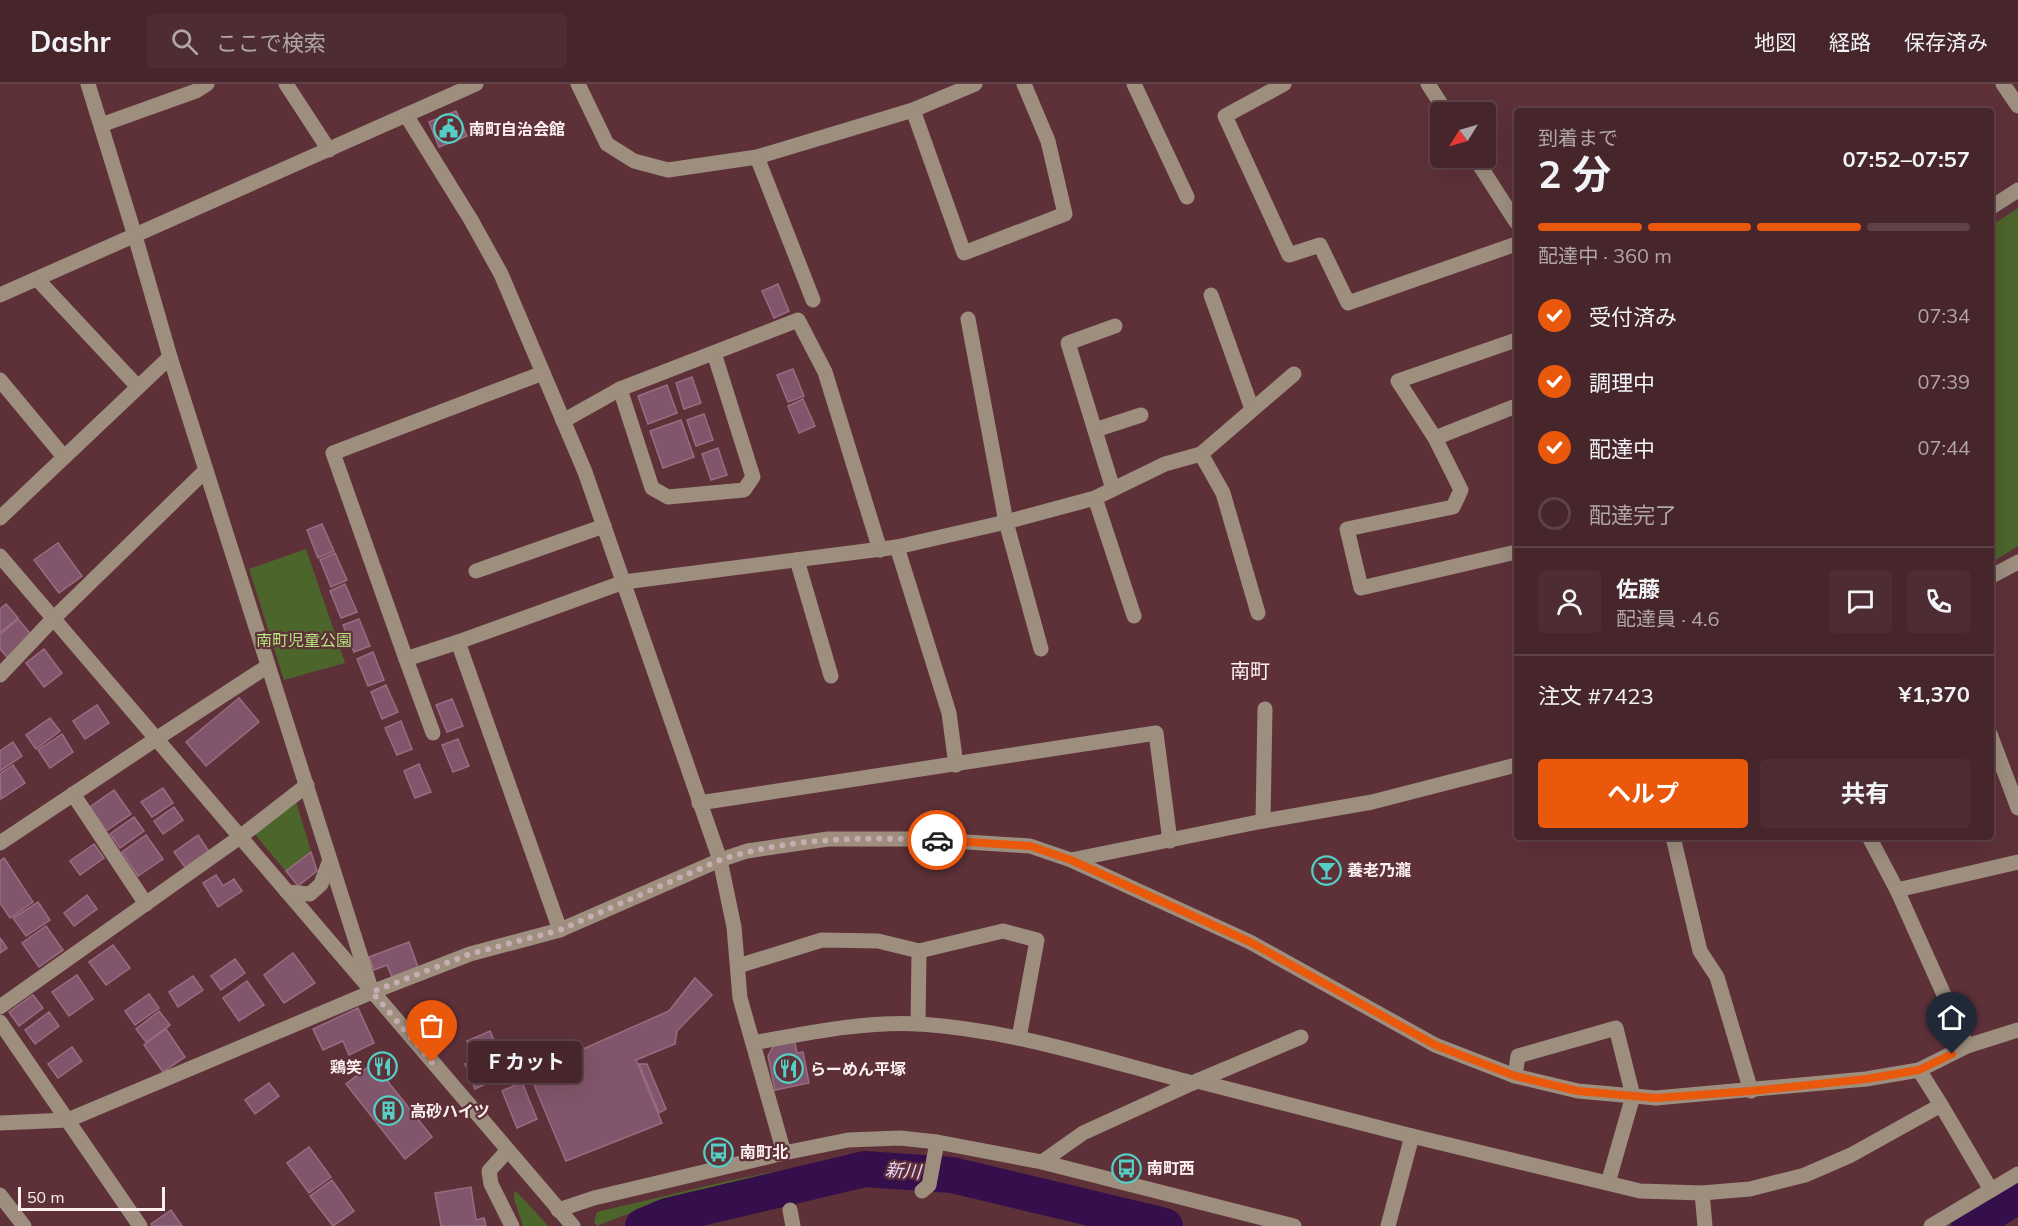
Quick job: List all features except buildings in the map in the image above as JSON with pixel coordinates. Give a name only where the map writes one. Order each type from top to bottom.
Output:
[{"type":"street","points":[[88,84],[170,357],[372,992]]},
{"type":"street","points":[[101,125],[196,91],[207,84]]},
{"type":"street","points":[[286,84],[329,150]]},
{"type":"street","points":[[0,295],[476,84]]},
{"type":"street","points":[[578,84],[607,144],[634,161],[668,170],[757,157],[913,110],[975,84]]},
{"type":"street","points":[[913,110],[964,253],[1065,214],[1048,141],[1024,84]]},
{"type":"street","points":[[1134,84],[1187,197]]},
{"type":"street","points":[[1284,84],[1225,116],[1288,255],[1320,245],[1348,303],[1514,245]]},
{"type":"street","points":[[1428,84],[1440,102]]},
{"type":"street","points":[[2003,84],[2018,106]]},
{"type":"street","points":[[406,115],[471,220],[501,274],[604,526],[720,860],[734,927],[740,998],[784,1154]]},
{"type":"street","points":[[757,157],[813,300]]},
{"type":"street","points":[[1481,168],[1514,219]]},
{"type":"street","points":[[1994,205],[2018,190]]},
{"type":"street","points":[[37,279],[138,387]]},
{"type":"street","points":[[1210,295],[1252,409]]},
{"type":"street","points":[[968,319],[1006,522],[1041,649]]},
{"type":"street","points":[[563,421],[620,389],[798,320],[825,372],[880,550]]},
{"type":"street","points":[[1113,489],[1068,343],[1115,326]]},
{"type":"street","points":[[1514,340],[1398,381],[1435,438],[1461,490],[1453,507],[1347,529],[1361,588],[1514,552]]},
{"type":"street","points":[[620,389],[652,488],[668,497],[744,490],[753,477],[714,353]]},
{"type":"street","points":[[0,518],[170,357]]},
{"type":"street","points":[[432,733],[333,453],[543,373]]},
{"type":"street","points":[[406,659],[624,582],[897,548],[1095,498],[1165,464],[1201,454],[1294,374]]},
{"type":"street","points":[[0,380],[64,457]]},
{"type":"street","points":[[1435,438],[1514,407]]},
{"type":"street","points":[[1095,430],[1141,415]]},
{"type":"street","points":[[1201,454],[1223,493],[1258,613]]},
{"type":"street","points":[[0,675],[53,619],[206,470]]},
{"type":"street","points":[[1095,498],[1134,616]]},
{"type":"street","points":[[476,571],[604,526]]},
{"type":"street","points":[[897,548],[950,713],[956,765]]},
{"type":"street","points":[[0,556],[573,1226]]},
{"type":"street","points":[[797,560],[831,676]]},
{"type":"street","points":[[1994,575],[2018,562]]},
{"type":"street","points":[[458,642],[560,930]]},
{"type":"street","points":[[0,843],[268,666]]},
{"type":"street","points":[[1263,820],[1265,709]]},
{"type":"street","points":[[699,803],[1156,733],[1170,841]]},
{"type":"street","points":[[1994,745],[2018,808]]},
{"type":"street","points":[[1071,860],[1263,820],[1372,802],[1514,766]]},
{"type":"street","points":[[0,1007],[240,837],[307,784]]},
{"type":"street","points":[[73,794],[146,904]]},
{"type":"street","points":[[0,1124],[68,1120],[372,992],[470,954],[560,930],[720,860],[747,851],[828,839],[978,841],[1030,846],[1071,860],[1250,942],[1435,1045],[1515,1076],[1578,1091],[1656,1098],[1866,1079],[1919,1070],[1967,1046],[2018,1030]]},
{"type":"street","points":[[1674,840],[1700,951],[1717,977],[1751,1091]]},
{"type":"street","points":[[1871,840],[1897,890],[1967,1046]]},
{"type":"street","points":[[287,892],[310,894],[321,884],[330,860]]},
{"type":"street","points":[[1897,890],[2018,862]]},
{"type":"street","points":[[738,966],[822,940],[878,940],[919,951],[1003,931],[1037,940],[1019,1038]]},
{"type":"street","points":[[918,1024],[919,951]]},
{"type":"street","points":[[0,1022],[140,1226]]},
{"type":"street","points":[[753,1043],[842,1026],[918,1024],[971,1029],[1019,1038],[1640,1191],[1702,1193],[1750,1189],[1805,1175],[1851,1155],[1941,1105]]},
{"type":"street","points":[[1515,1076],[1518,1056],[1616,1028],[1633,1096],[1608,1183]]},
{"type":"street","points":[[1042,1162],[1083,1133],[1301,1037]]},
{"type":"street","points":[[1919,1070],[1991,1190]]},
{"type":"street","points":[[1388,1226],[1412,1136]]},
{"type":"street","points":[[558,1210],[594,1198],[848,1140],[900,1138],[937,1142],[1042,1162],[1294,1226]]},
{"type":"street","points":[[926,1188],[937,1142]]},
{"type":"street","points":[[507,1151],[489,1171],[491,1184],[512,1226]]},
{"type":"street","points":[[1931,1226],[2018,1174]]},
{"type":"street","points":[[1702,1193],[1705,1226]]},
{"type":"street","points":[[0,1194],[24,1226]]},
{"type":"street","points":[[790,1210],[793,1226]]},
{"type":"green space","points":[[2018,208],[2018,546],[1994,561],[1994,224]]},
{"type":"green space","name":"南町児童公園","points":[[306,549],[345,663],[284,680],[249,569]]},
{"type":"green space","points":[[295,798],[317,871],[298,886],[253,832]]},
{"type":"green space","points":[[782,1170],[712,1188],[597,1226],[594,1222],[597,1212]]},
{"type":"green space","points":[[514,1191],[548,1226],[523,1226],[514,1199]]},
{"type":"waterway","name":"新川","points":[[643,1226],[667,1216],[865,1169],[952,1175],[1165,1226]]},
{"type":"waterway","name":"新川","points":[[1969,1226],[2018,1196]]},
{"type":"way so far","points":[[432,1062],[372,992],[470,954],[560,930],[720,860],[747,851],[828,839],[937,840]]},
{"type":"place","name":"南町自治会館","points":[[448,129]]},
{"type":"place","name":"養老乃瀧","points":[[1326,870]]},
{"type":"place","name":"Ｆカット","points":[[432,1062]]},
{"type":"place","name":"鶏笑","points":[[383,1067]]},
{"type":"place","name":"らーめん平塚","points":[[789,1069]]},
{"type":"place","name":"高砂ハイツ","points":[[389,1111]]},
{"type":"place","name":"南町北","points":[[719,1152]]},
{"type":"place","name":"南町西","points":[[1126,1168]]},
{"type":"district","name":"南町","points":[[1250,671]]},
{"type":"route","points":[[937,840],[1030,846],[1071,860],[1250,942],[1435,1045],[1515,1076],[1578,1091],[1656,1098],[1751,1091],[1866,1079],[1919,1070],[1952,1054]]}]
